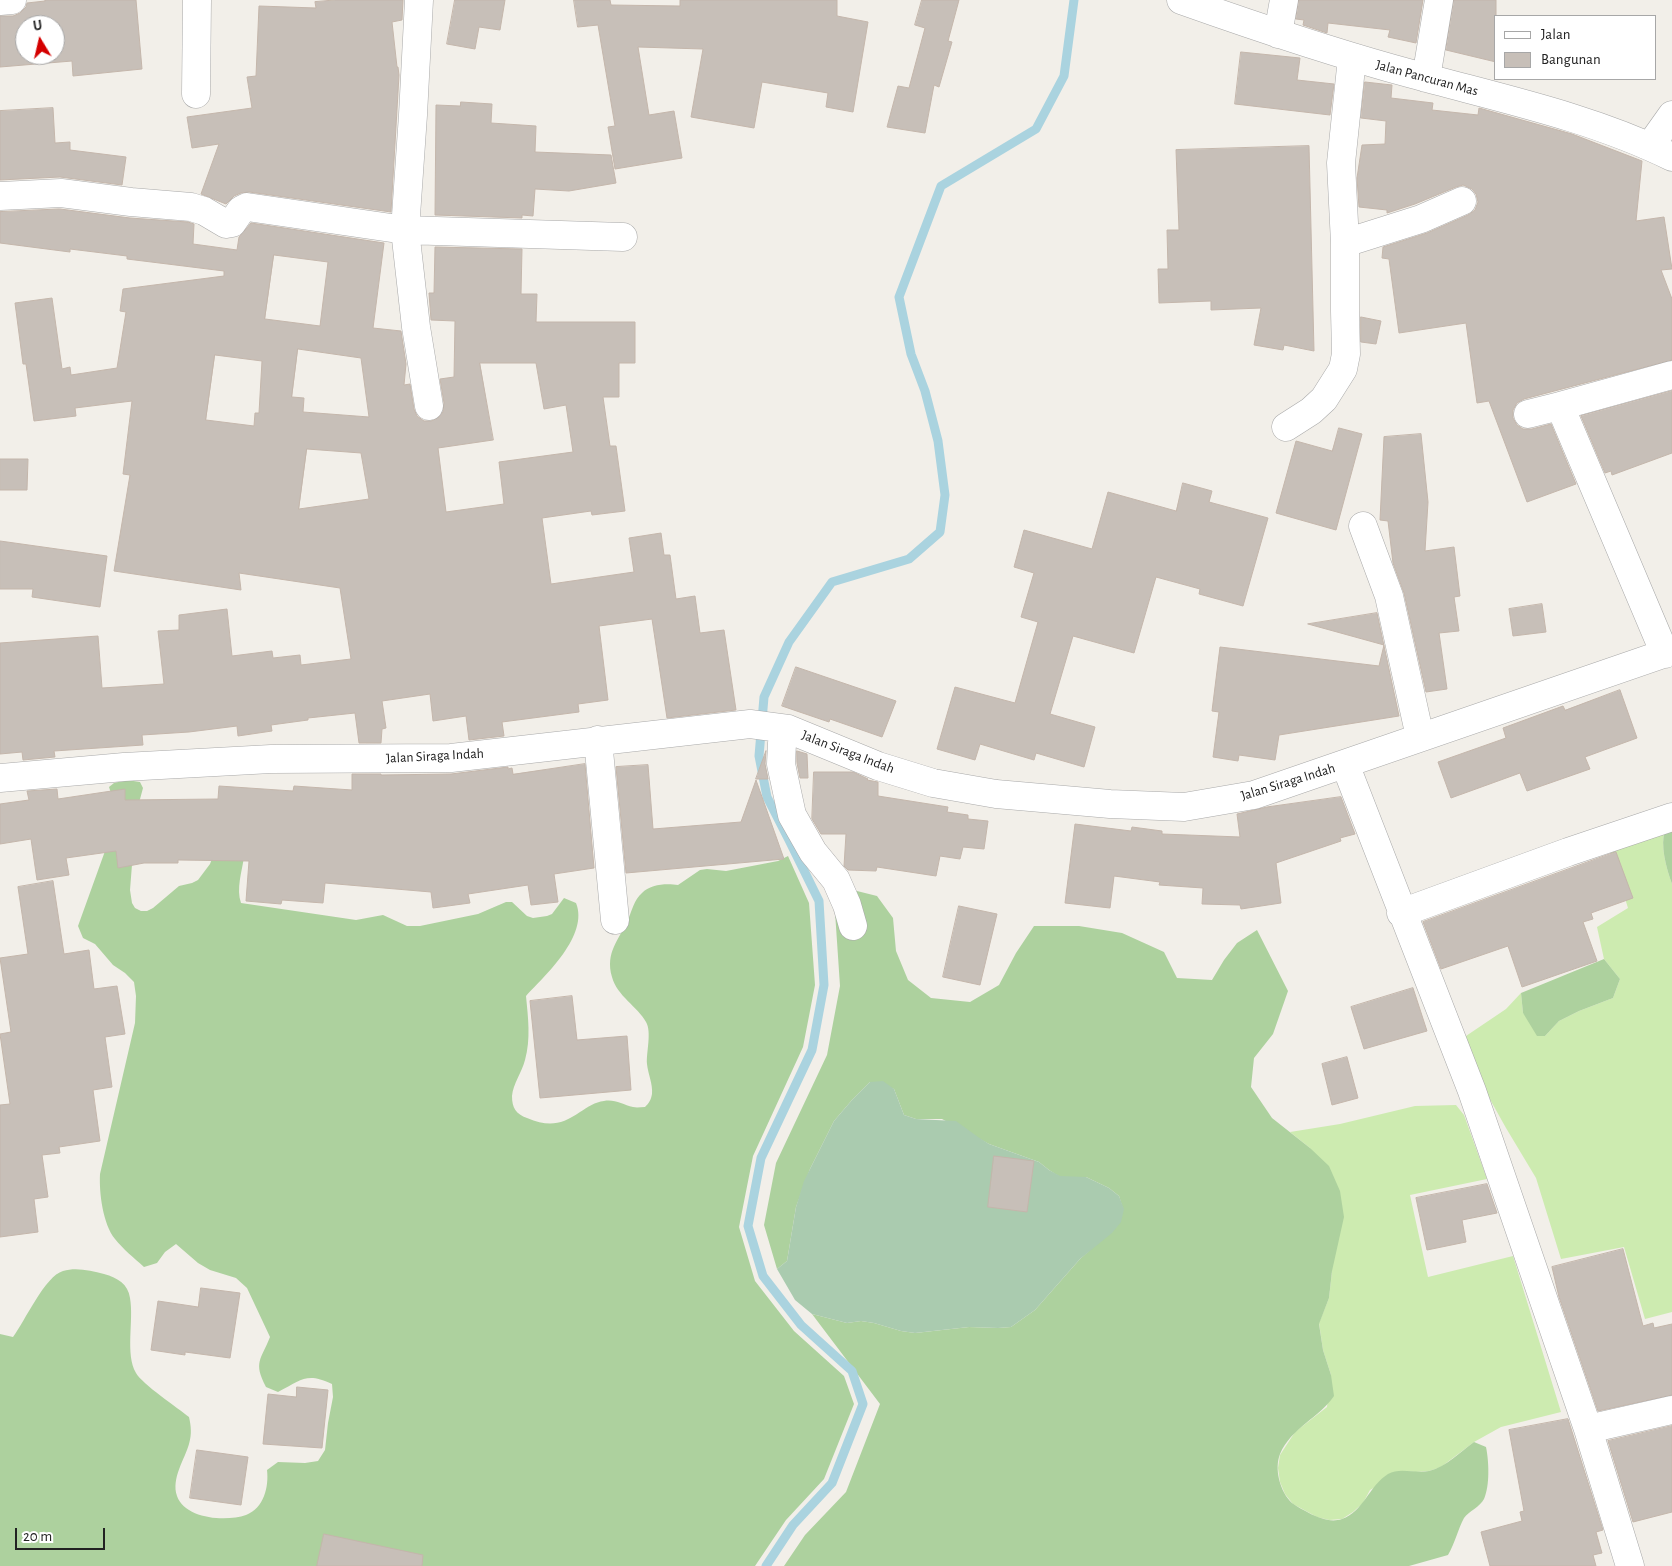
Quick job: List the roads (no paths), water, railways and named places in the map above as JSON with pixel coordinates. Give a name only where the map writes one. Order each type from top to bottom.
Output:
[{"type":"street","points":[[0,1],[12,0]]},
{"type":"street","points":[[196,0],[196,94]]},
{"type":"street","points":[[419,0],[414,115],[405,230],[416,327],[430,406]]},
{"type":"street","name":"Jalan Pancuran Mas","points":[[1181,0],[1352,58],[1546,110],[1634,139],[1666,155]]},
{"type":"street","points":[[1278,34],[1284,0]]},
{"type":"street","points":[[1426,78],[1439,0]]},
{"type":"street","points":[[1286,427],[1311,411],[1324,399],[1343,369],[1346,354],[1345,243],[1341,163],[1352,58]]},
{"type":"street","points":[[1666,155],[1672,115]]},
{"type":"street","points":[[0,196],[61,193],[131,202],[192,207],[214,216],[226,224],[232,224],[241,210],[247,208],[405,230],[623,237]]},
{"type":"street","points":[[1345,243],[1421,219],[1462,200]]},
{"type":"street","points":[[1528,414],[1672,375]]},
{"type":"street","points":[[1560,406],[1669,652]]},
{"type":"street","points":[[1363,526],[1389,596],[1420,737]]},
{"type":"street","name":"Jalan Siraga Indah","points":[[0,778],[124,767],[271,759],[451,758],[750,724],[785,728],[878,766],[933,783],[996,794],[1110,804],[1184,807],[1254,795],[1669,652]]},
{"type":"street","points":[[785,728],[781,764],[792,815],[813,852],[836,880],[847,904],[853,926]]},
{"type":"street","points":[[598,740],[615,920]]},
{"type":"street","points":[[1345,764],[1401,913],[1472,1091],[1588,1429],[1630,1566]]},
{"type":"street","points":[[1401,913],[1568,852],[1672,817]]},
{"type":"street","points":[[1588,1429],[1672,1410]]},
{"type":"waterway","points":[[766,1566],[793,1525],[832,1483],[863,1404],[852,1371],[801,1325],[763,1276],[748,1226],[761,1158],[812,1050],[824,985],[819,901],[767,797],[759,756],[764,697],[789,642],[832,582],[909,559],[940,532],[945,495],[938,441],[925,391],[911,354],[899,297],[941,186],[1036,129],[1064,76],[1074,0]]}]
